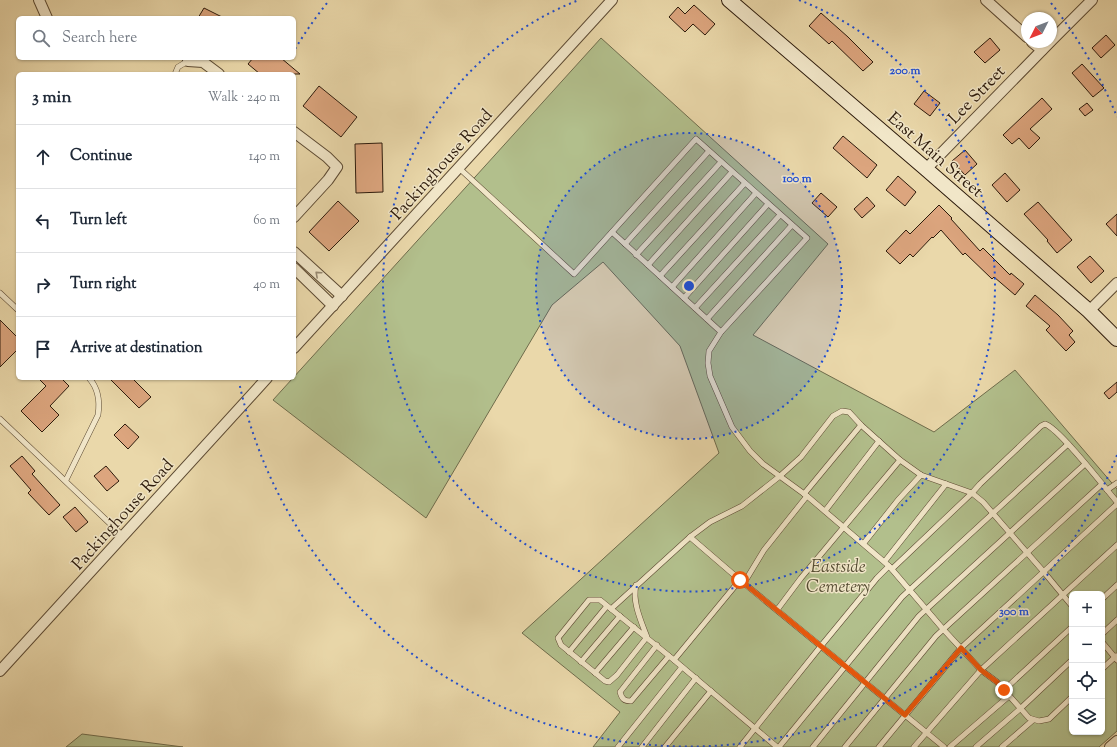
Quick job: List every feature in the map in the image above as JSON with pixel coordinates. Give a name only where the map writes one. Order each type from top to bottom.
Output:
[{"type":"main road","name":"East Main Street","points":[[729,0],[1089,311],[1117,339]]},
{"type":"street","points":[[39,0],[46,16]]},
{"type":"street","name":"Packinghouse Road","points":[[296,346],[612,0]]},
{"type":"street","points":[[986,0],[1021,32]]},
{"type":"street","name":"Lee Street","points":[[1057,35],[1092,0]]},
{"type":"street","name":"Lee Street","points":[[926,169],[1042,50]]},
{"type":"street","points":[[188,61],[203,62],[216,72]]},
{"type":"street","points":[[296,134],[327,157],[337,167],[328,180],[296,216]]},
{"type":"street","points":[[296,254],[342,296]]},
{"type":"street","points":[[296,270],[333,306]]},
{"type":"street","points":[[1089,311],[1117,283]]},
{"type":"street","name":"Packinghouse Road","points":[[0,671],[265,380]]},
{"type":"street","points":[[1110,747],[1117,741]]},
{"type":"lane","points":[[176,72],[178,68],[188,61]]},
{"type":"lane","points":[[459,168],[574,274],[696,139],[807,238],[721,332],[709,351],[708,363],[710,376],[732,426],[741,440],[763,464],[805,494],[891,567],[943,629],[981,670],[997,682],[1029,718],[1039,721],[1049,719],[1070,699]]},
{"type":"lane","points":[[625,244],[709,151]]},
{"type":"lane","points":[[636,255],[721,162]]},
{"type":"lane","points":[[648,265],[732,172]]},
{"type":"lane","points":[[660,276],[745,183]]},
{"type":"lane","points":[[672,287],[756,193]]},
{"type":"lane","points":[[684,298],[768,204]]},
{"type":"lane","points":[[695,308],[780,215]]},
{"type":"lane","points":[[707,319],[792,225]]},
{"type":"lane","points":[[612,232],[721,332]]},
{"type":"lane","points":[[0,293],[16,308]]},
{"type":"lane","points":[[66,480],[98,415],[99,399],[90,380]]},
{"type":"lane","points":[[569,652],[609,608],[690,537],[710,522],[742,506],[780,476],[801,457],[833,416],[842,411],[849,412],[861,425],[900,460],[921,475],[972,493],[1010,532],[1069,602]]},
{"type":"lane","points":[[0,419],[66,480],[123,536]]},
{"type":"lane","points":[[740,747],[877,578],[972,493],[1041,426],[1046,424],[1050,425],[1068,444],[1117,503],[961,648],[879,747]]},
{"type":"lane","points":[[674,660],[742,582],[805,494],[861,425]]},
{"type":"lane","points":[[825,511],[879,441]]},
{"type":"lane","points":[[647,637],[617,676],[610,682],[605,681],[569,652],[561,645],[558,638],[589,600],[600,600],[609,608],[620,616],[647,637],[657,645],[778,747],[909,590],[1068,444]]},
{"type":"lane","points":[[777,610],[843,526],[900,460]]},
{"type":"lane","points":[[813,747],[919,616],[1085,464]]},
{"type":"lane","points":[[864,544],[898,500],[921,475]]},
{"type":"lane","points":[[1107,490],[1117,483]]},
{"type":"lane","points":[[884,561],[946,484]]},
{"type":"lane","points":[[846,747],[936,636],[1102,484]]},
{"type":"lane","points":[[690,537],[742,582],[944,747]]},
{"type":"lane","points":[[914,747],[981,670],[1117,546]]},
{"type":"lane","points":[[636,585],[636,602],[647,637]]},
{"type":"lane","points":[[1105,596],[1117,585]]},
{"type":"lane","points":[[581,662],[620,616]]},
{"type":"lane","points":[[1105,631],[1117,620]]},
{"type":"lane","points":[[595,673],[634,627]]},
{"type":"lane","points":[[1004,690],[1069,630]]},
{"type":"lane","points":[[657,645],[620,692],[621,697],[626,701],[631,701],[669,656]]},
{"type":"lane","points":[[1105,645],[1116,657],[1105,666]]},
{"type":"lane","points":[[976,747],[1021,708],[1069,663]]},
{"type":"lane","points":[[618,747],[682,667]]},
{"type":"lane","points":[[642,747],[696,678]]},
{"type":"lane","points":[[665,747],[711,691]]},
{"type":"lane","points":[[950,747],[1009,696]]},
{"type":"lane","points":[[1002,747],[1033,720]]},
{"type":"green space","name":"Eastside Cemetery","points":[[601,38],[828,244],[753,335],[934,432],[1015,370],[1117,489],[1117,731],[1099,747],[593,747],[620,712],[522,633],[719,453],[680,346],[603,262],[552,305],[426,518],[273,400],[291,380],[296,380],[296,375]]},
{"type":"green space","points":[[82,734],[183,747],[66,747]]},
{"type":"building","points":[[694,5],[715,24],[705,35],[693,24],[685,32],[669,17],[678,7],[685,14]]},
{"type":"building","points":[[204,8],[220,16],[199,16]]},
{"type":"building","points":[[821,13],[873,62],[863,71],[832,41],[829,44],[809,26]]},
{"type":"building","points":[[1106,35],[1115,45],[1101,58],[1092,48]]},
{"type":"building","points":[[990,38],[1000,50],[985,63],[974,52]]},
{"type":"building","points":[[251,60],[283,60],[300,74],[296,74],[296,72],[258,72],[248,64]]},
{"type":"building","points":[[1082,64],[1104,88],[1093,97],[1072,73]]},
{"type":"building","points":[[319,86],[357,117],[341,137],[303,106]]},
{"type":"building","points":[[924,91],[940,103],[930,116],[914,104]]},
{"type":"building","points":[[1042,98],[1052,109],[1030,129],[1040,138],[1029,149],[1019,138],[1012,144],[1003,135]]},
{"type":"building","points":[[1087,103],[1093,110],[1085,116],[1079,109]]},
{"type":"building","points":[[843,136],[877,165],[867,178],[833,148]]},
{"type":"building","points":[[382,143],[383,192],[356,193],[355,144]]},
{"type":"building","points":[[965,150],[977,164],[965,175],[952,161]]},
{"type":"building","points":[[1005,173],[1020,190],[1007,202],[992,185]]},
{"type":"building","points":[[898,176],[916,192],[905,206],[886,190]]},
{"type":"building","points":[[821,193],[837,207],[828,217],[812,203]]},
{"type":"building","points":[[867,197],[875,206],[862,218],[854,209]]},
{"type":"building","points":[[338,201],[359,221],[329,251],[309,232]]},
{"type":"building","points":[[1038,202],[1072,240],[1057,253],[1047,241],[1048,240],[1024,214]]},
{"type":"building","points":[[939,205],[980,251],[983,248],[1010,275],[1011,273],[1024,284],[1015,295],[994,277],[992,279],[965,253],[963,255],[941,230],[933,238],[932,237],[913,257],[910,254],[900,264],[886,251],[906,230],[910,234]]},
{"type":"building","points":[[1117,214],[1117,236],[1106,224]]},
{"type":"building","points":[[1090,256],[1104,271],[1091,283],[1077,267]]},
{"type":"building","points":[[1035,295],[1058,315],[1073,331],[1069,335],[1075,342],[1066,351],[1046,330],[1050,326],[1026,306]]},
{"type":"building","points":[[0,320],[16,336],[16,351],[0,367]]},
{"type":"building","points":[[40,380],[63,380],[69,386],[50,406],[59,415],[42,432],[21,411],[46,386]]},
{"type":"building","points":[[111,380],[134,380],[151,397],[139,408]]},
{"type":"building","points":[[1117,382],[1117,392],[1109,399],[1104,393]]},
{"type":"building","points":[[125,424],[139,437],[128,449],[114,435]]},
{"type":"building","points":[[22,456],[35,471],[32,474],[60,505],[49,515],[28,493],[31,490],[10,466]]},
{"type":"building","points":[[106,466],[119,481],[107,491],[94,476]]},
{"type":"building","points":[[75,507],[88,522],[76,532],[63,517]]},
{"type":"route","points":[[740,580],[905,715],[961,648],[981,670],[997,682],[1004,690]]}]
